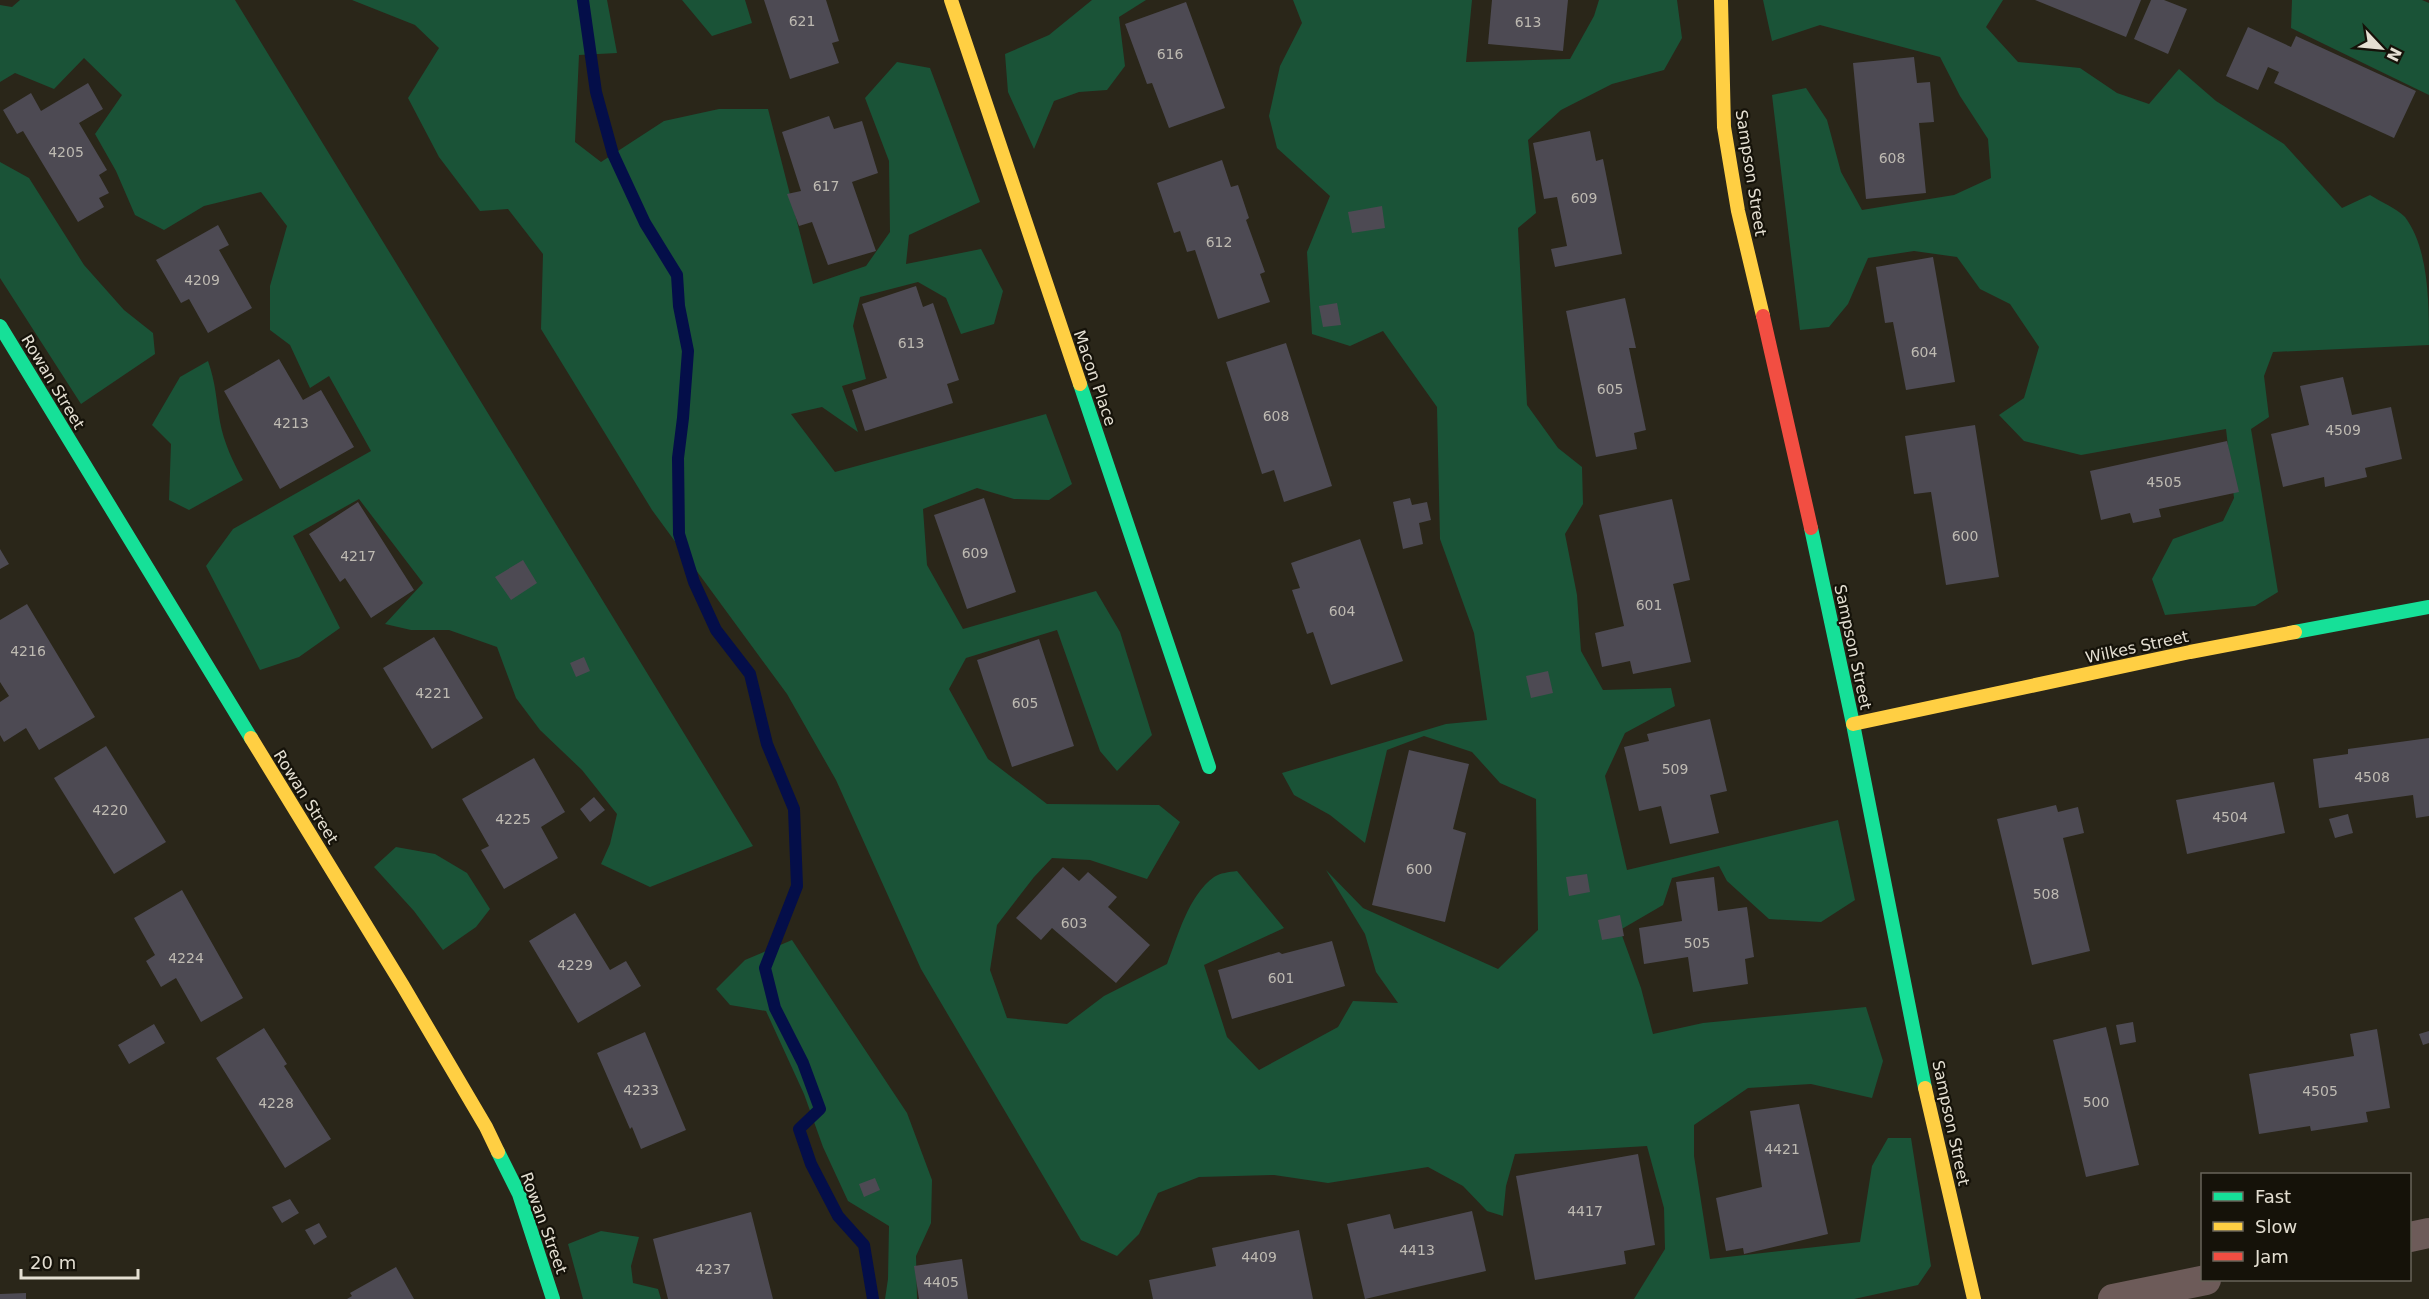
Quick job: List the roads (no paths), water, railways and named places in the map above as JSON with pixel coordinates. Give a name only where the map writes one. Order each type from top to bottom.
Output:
[{"type":"street","name":"Macon Place","points":[[951,0],[1209,767]]},
{"type":"street","name":"Sampson Street","points":[[1721,0],[1724,127],[1738,211],[1785,409],[1853,724],[1926,1092],[1974,1299]]},
{"type":"street","name":"Rowan Street","points":[[0,327],[403,986],[486,1127],[519,1194],[553,1299]]},
{"type":"street","name":"Wilkes Street","points":[[1853,724],[2190,652],[2429,607]]},
{"type":"street","points":[[2411,1237],[2429,1233]]},
{"type":"street","points":[[2114,1299],[2201,1281]]},
{"type":"waterway","points":[[583,0],[596,92],[613,154],[645,223],[677,275],[679,306],[688,351],[678,458],[679,534],[694,582],[716,630],[750,674],[767,744],[794,809],[797,886],[765,968],[775,1008],[803,1063],[820,1109],[799,1129],[811,1164],[838,1216],[864,1245],[873,1299]]}]
